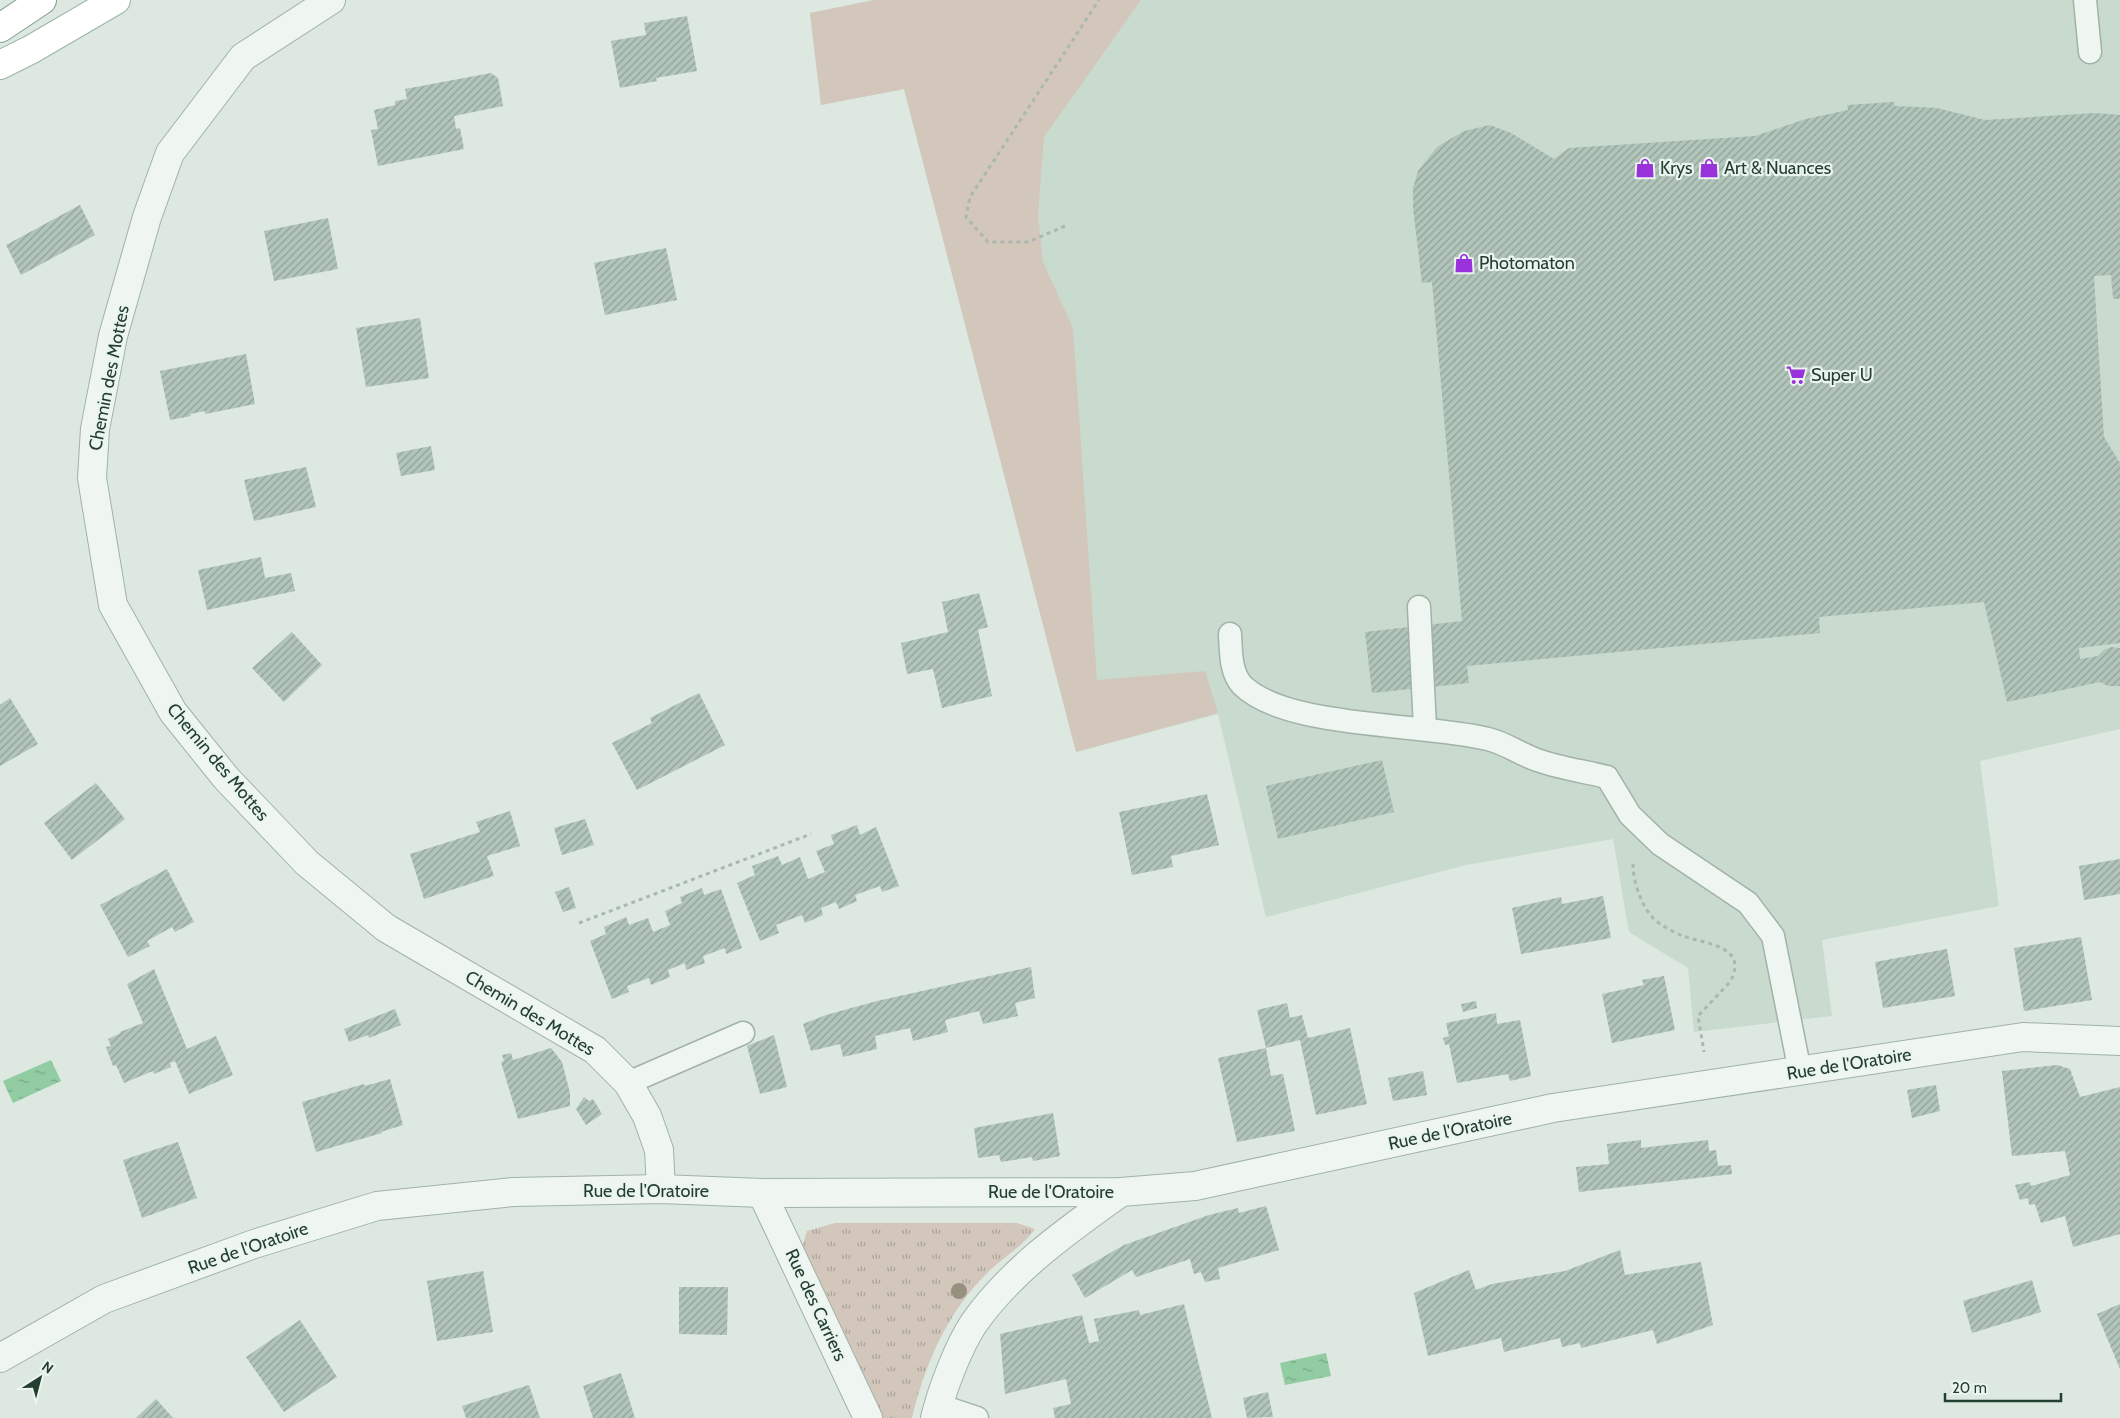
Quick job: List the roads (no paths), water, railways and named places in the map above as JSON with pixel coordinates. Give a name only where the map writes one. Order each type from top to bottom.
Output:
[{"type":"main road","points":[[0,28],[42,0]]},
{"type":"main road","points":[[0,65],[32,50],[116,0]]},
{"type":"street","name":"Chemin des Mottes","points":[[331,0],[243,57],[170,154],[147,217],[113,336],[95,430],[92,478],[113,605],[173,712],[226,778],[307,863],[386,928],[595,1050],[628,1083],[647,1116],[659,1150],[661,1189]]},
{"type":"street","name":"Rue de l'Oratoire","points":[[0,1358],[104,1299],[254,1244],[377,1206],[513,1192],[661,1189],[762,1193],[1121,1192],[1194,1186],[1553,1108],[2023,1038],[2120,1042]]},
{"type":"street","points":[[937,1412],[954,1365],[973,1324],[1002,1288],[1051,1244],[1121,1192]]},
{"type":"street","name":"Rue des Carriers","points":[[762,1193],[868,1418]]},
{"type":"lane","points":[[2085,0],[2090,52]]},
{"type":"lane","points":[[1420,607],[1425,728]]},
{"type":"lane","points":[[1230,634],[1232,663],[1241,684],[1265,700],[1302,714],[1425,728],[1490,739],[1551,765],[1607,777],[1630,815],[1660,844],[1748,903],[1773,936],[1800,1072]]},
{"type":"lane","points":[[628,1083],[743,1033]]},
{"type":"lane","points":[[937,1412],[977,1418]]},
{"type":"water","points":[[51,1060],[61,1081],[13,1103],[3,1081]]},
{"type":"water","points":[[1326,1353],[1331,1376],[1285,1385],[1280,1363]]},
{"type":"place","name":"Krys","points":[[1645,168]]},
{"type":"place","name":"Art & Nuances","points":[[1709,168]]},
{"type":"place","name":"Photomaton","points":[[1464,263]]},
{"type":"place","name":"Super U","points":[[1796,375]]}]
